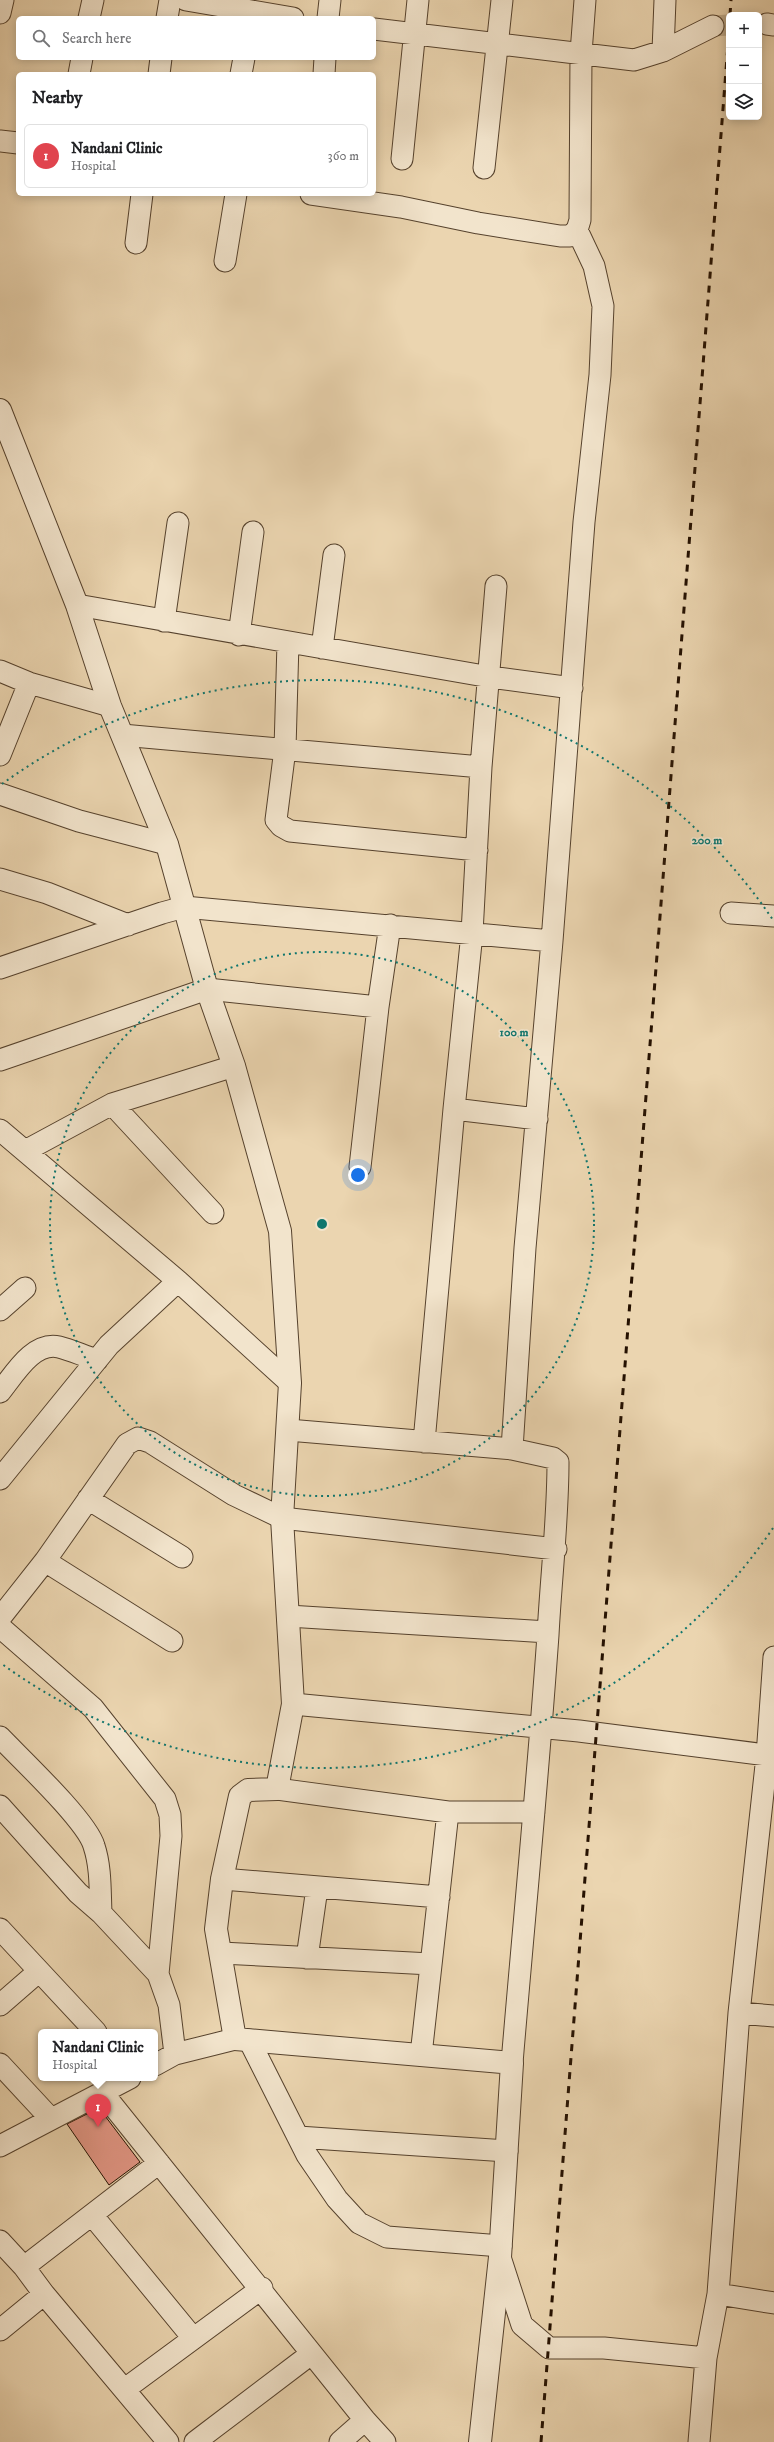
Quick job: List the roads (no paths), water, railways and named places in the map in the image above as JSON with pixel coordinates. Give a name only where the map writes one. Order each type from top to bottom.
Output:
[{"type":"street","points":[[0,13],[3,0]]},
{"type":"street","points":[[89,16],[93,0]]},
{"type":"street","points":[[167,16],[170,0]]},
{"type":"street","points":[[186,0],[251,14],[272,16]]},
{"type":"street","points":[[328,16],[330,0]]},
{"type":"street","points":[[402,159],[418,0]]},
{"type":"street","points":[[484,168],[502,0]]},
{"type":"street","points":[[327,196],[401,207],[478,223],[560,236],[570,236],[577,230],[580,220],[580,53],[585,0]]},
{"type":"street","points":[[663,51],[665,0]]},
{"type":"street","points":[[376,29],[634,60],[663,51],[713,26]]},
{"type":"street","points":[[79,72],[82,60]]},
{"type":"street","points":[[159,72],[161,60]]},
{"type":"street","points":[[241,72],[244,60]]},
{"type":"street","points":[[324,72],[325,60]]},
{"type":"street","points":[[0,141],[16,143]]},
{"type":"street","points":[[136,243],[142,196]]},
{"type":"street","points":[[226,261],[236,196]]},
{"type":"street","points":[[512,1449],[525,1248],[552,941],[584,522],[600,376],[603,306],[594,266],[577,230]]},
{"type":"street","points":[[0,410],[77,605],[110,706],[167,844],[208,988],[234,1066],[280,1231],[290,1382],[288,1430],[273,1514],[288,1616],[293,1704],[277,1789]]},
{"type":"street","points":[[164,621],[178,523]]},
{"type":"street","points":[[239,635],[254,532]]},
{"type":"street","points":[[322,648],[334,555]]},
{"type":"street","points":[[424,1442],[454,1109],[472,933],[482,767],[496,586]]},
{"type":"street","points":[[77,605],[239,635],[490,677],[572,688]]},
{"type":"street","points":[[288,642],[285,750],[276,820],[281,826],[290,831],[477,850]]},
{"type":"street","points":[[0,672],[29,683],[110,706]]},
{"type":"street","points":[[0,755],[29,683]]},
{"type":"street","points":[[122,735],[482,767]]},
{"type":"street","points":[[0,794],[79,821],[167,844]]},
{"type":"street","points":[[0,879],[46,893],[128,925]]},
{"type":"street","points":[[0,968],[184,907],[552,941]]},
{"type":"street","points":[[731,913],[774,916]]},
{"type":"street","points":[[360,1167],[378,1007],[390,925]]},
{"type":"street","points":[[0,1060],[208,988],[378,1007]]},
{"type":"street","points":[[25,1151],[112,1104],[234,1066]]},
{"type":"street","points":[[112,1104],[213,1213]]},
{"type":"street","points":[[454,1109],[537,1119]]},
{"type":"street","points":[[0,1130],[178,1281],[290,1382]]},
{"type":"street","points":[[0,1478],[108,1346],[178,1281]]},
{"type":"street","points":[[0,1310],[25,1288]]},
{"type":"street","points":[[0,1392],[29,1356],[45,1347],[108,1346]]},
{"type":"street","points":[[288,1430],[512,1449],[553,1458],[558,1462],[556,1549],[548,1632],[542,1727],[512,2063],[501,2252],[480,2442]]},
{"type":"street","points":[[0,1618],[45,1561],[127,1444],[138,1438],[150,1442],[234,1495],[273,1514],[556,1549]]},
{"type":"street","points":[[88,1499],[182,1557]]},
{"type":"street","points":[[45,1561],[172,1641]]},
{"type":"street","points":[[288,1616],[548,1632]]},
{"type":"street","points":[[0,1627],[93,1708],[165,1799],[170,1815],[171,1836],[158,1974]]},
{"type":"street","points":[[699,2442],[706,2358],[718,2294],[739,2013],[771,1756],[774,1657]]},
{"type":"street","points":[[293,1704],[542,1727],[771,1756]]},
{"type":"street","points":[[0,1737],[76,1817],[94,1844],[99,1868],[101,1913]]},
{"type":"street","points":[[501,2252],[387,2237],[359,2223],[337,2200],[237,2040],[216,1929],[222,1879],[240,1796],[248,1790],[277,1789],[448,1812],[534,1812]]},
{"type":"street","points":[[0,1806],[78,1893],[101,1913],[158,1974],[169,2005],[180,2053]]},
{"type":"street","points":[[420,2056],[448,1812]]},
{"type":"street","points":[[222,1879],[439,1898]]},
{"type":"street","points":[[307,1958],[317,1888]]},
{"type":"street","points":[[0,1930],[93,2029]]},
{"type":"street","points":[[220,1953],[431,1964]]},
{"type":"street","points":[[0,2005],[38,1972]]},
{"type":"street","points":[[739,2013],[774,2016]]},
{"type":"street","points":[[158,2064],[180,2053],[237,2040],[512,2063]]},
{"type":"street","points":[[0,2064],[51,2119]]},
{"type":"street","points":[[0,2146],[124,2081]]},
{"type":"street","points":[[102,2092],[262,2288],[311,2354],[385,2442]]},
{"type":"street","points":[[298,2137],[507,2151]]},
{"type":"street","points":[[24,2267],[159,2163]]},
{"type":"street","points":[[92,2216],[193,2338]]},
{"type":"street","points":[[0,2241],[24,2267],[44,2294],[125,2389],[158,2439]]},
{"type":"street","points":[[501,2252],[522,2325],[549,2348],[604,2348],[706,2358]]},
{"type":"street","points":[[125,2389],[262,2288]]},
{"type":"street","points":[[0,2330],[44,2294]]},
{"type":"street","points":[[718,2294],[774,2303]]},
{"type":"street","points":[[195,2442],[311,2354]]},
{"type":"street","points":[[340,2442],[365,2420]]},
{"type":"tunnel","points":[[713,26],[726,25]]},
{"type":"railway","points":[[730,12],[731,0]]},
{"type":"railway","points":[[541,2442],[728,48]]},
{"type":"place","name":"Nandani Clinic","points":[[98,2127]]}]
